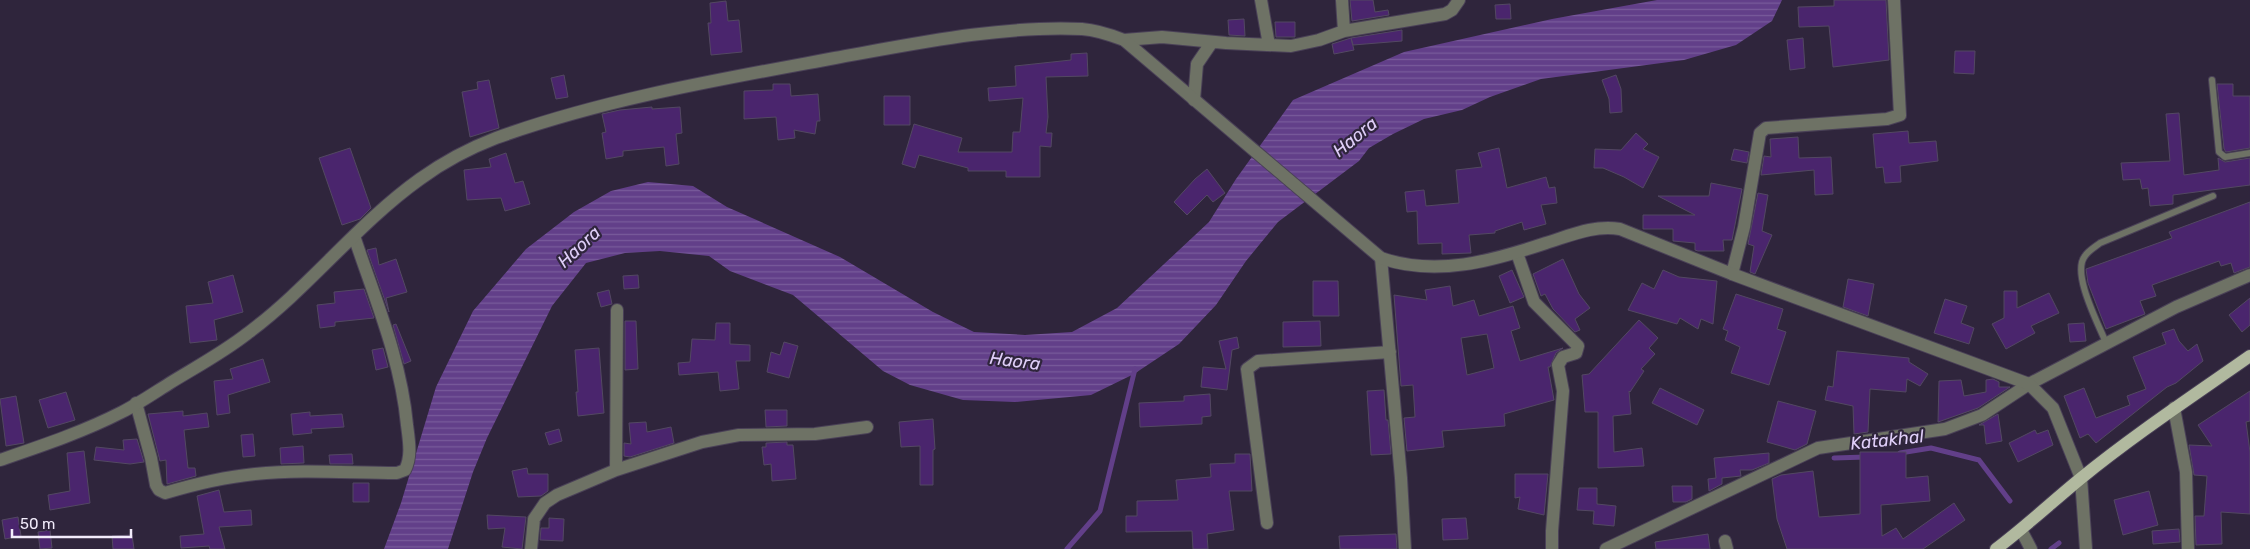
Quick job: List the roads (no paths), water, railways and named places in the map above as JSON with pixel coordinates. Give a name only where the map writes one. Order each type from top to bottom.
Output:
[{"type":"main road","points":[[1996,549],[2022,530],[2081,478],[2174,408],[2250,356]]},
{"type":"street","points":[[1261,0],[1269,46]]},
{"type":"street","points":[[1342,0],[1344,31]]},
{"type":"street","points":[[1124,40],[1162,37],[1269,46],[1303,44],[1344,31],[1445,14],[1452,10],[1459,0]]},
{"type":"street","points":[[1732,274],[1744,227],[1760,133],[1766,128],[1887,120],[1900,115],[1894,0]]},
{"type":"street","points":[[0,460],[78,431],[122,412],[249,333],[376,215],[420,179],[456,157],[492,139],[555,118],[720,79],[911,44],[969,36],[1026,30],[1084,29],[1105,33],[1124,40],[1381,258],[1400,265],[1448,267],[1476,263],[1518,253],[1588,229],[1604,227],[1620,229],[1732,274],[2029,384],[2053,408],[2081,478],[2086,549]]},
{"type":"street","points":[[1199,104],[1197,64],[1212,42]]},
{"type":"street","points":[[136,403],[151,458],[156,485],[159,490],[165,492],[212,481],[255,474],[396,472],[405,470],[410,451],[403,389],[387,329],[354,236]]},
{"type":"street","points":[[1518,253],[1534,302],[1575,342],[1579,350],[1563,358],[1558,365],[1562,391],[1552,549]]},
{"type":"street","points":[[1381,258],[1405,549]]},
{"type":"street","points":[[1606,549],[1818,448],[1946,429],[1982,415],[2029,384],[2106,343],[2176,308],[2250,275]]},
{"type":"street","points":[[616,470],[617,310]]},
{"type":"street","points":[[1267,523],[1246,369],[1258,361],[1390,352]]},
{"type":"street","points":[[2174,408],[2186,472],[2188,549]]},
{"type":"street","points":[[531,549],[534,519],[545,502],[616,470],[702,442],[739,435],[816,434],[867,427]]},
{"type":"street","points":[[2022,530],[2031,549]]},
{"type":"lane","points":[[2212,80],[2219,152],[2225,157],[2250,154]]},
{"type":"lane","points":[[2106,343],[2085,293],[2080,269],[2084,256],[2100,243],[2214,196]]},
{"type":"water","name":"Haora","points":[[1657,0],[1782,0],[1772,21],[1736,45],[1684,60],[1541,79],[1490,97],[1462,110],[1424,119],[1393,134],[1369,148],[1359,161],[1278,222],[1246,261],[1216,305],[1179,344],[1134,374],[1091,395],[1015,402],[963,400],[910,385],[883,371],[793,295],[730,271],[709,256],[660,251],[625,253],[586,263],[552,306],[487,438],[473,472],[448,549],[384,549],[401,503],[436,387],[473,311],[526,249],[574,212],[611,191],[648,182],[693,186],[727,207],[840,257],[933,312],[974,332],[1025,335],[1072,332],[1117,308],[1209,222],[1236,179],[1293,100],[1404,52],[1552,19]]},
{"type":"waterway","points":[[1067,549],[1100,511],[1135,369]]},
{"type":"waterway","name":"Katakhal","points":[[1900,453],[1931,448],[1979,460],[2010,501]]},
{"type":"waterway","name":"Katakhal","points":[[1834,458],[1866,457]]},
{"type":"waterway","points":[[2051,549],[2059,543]]}]
